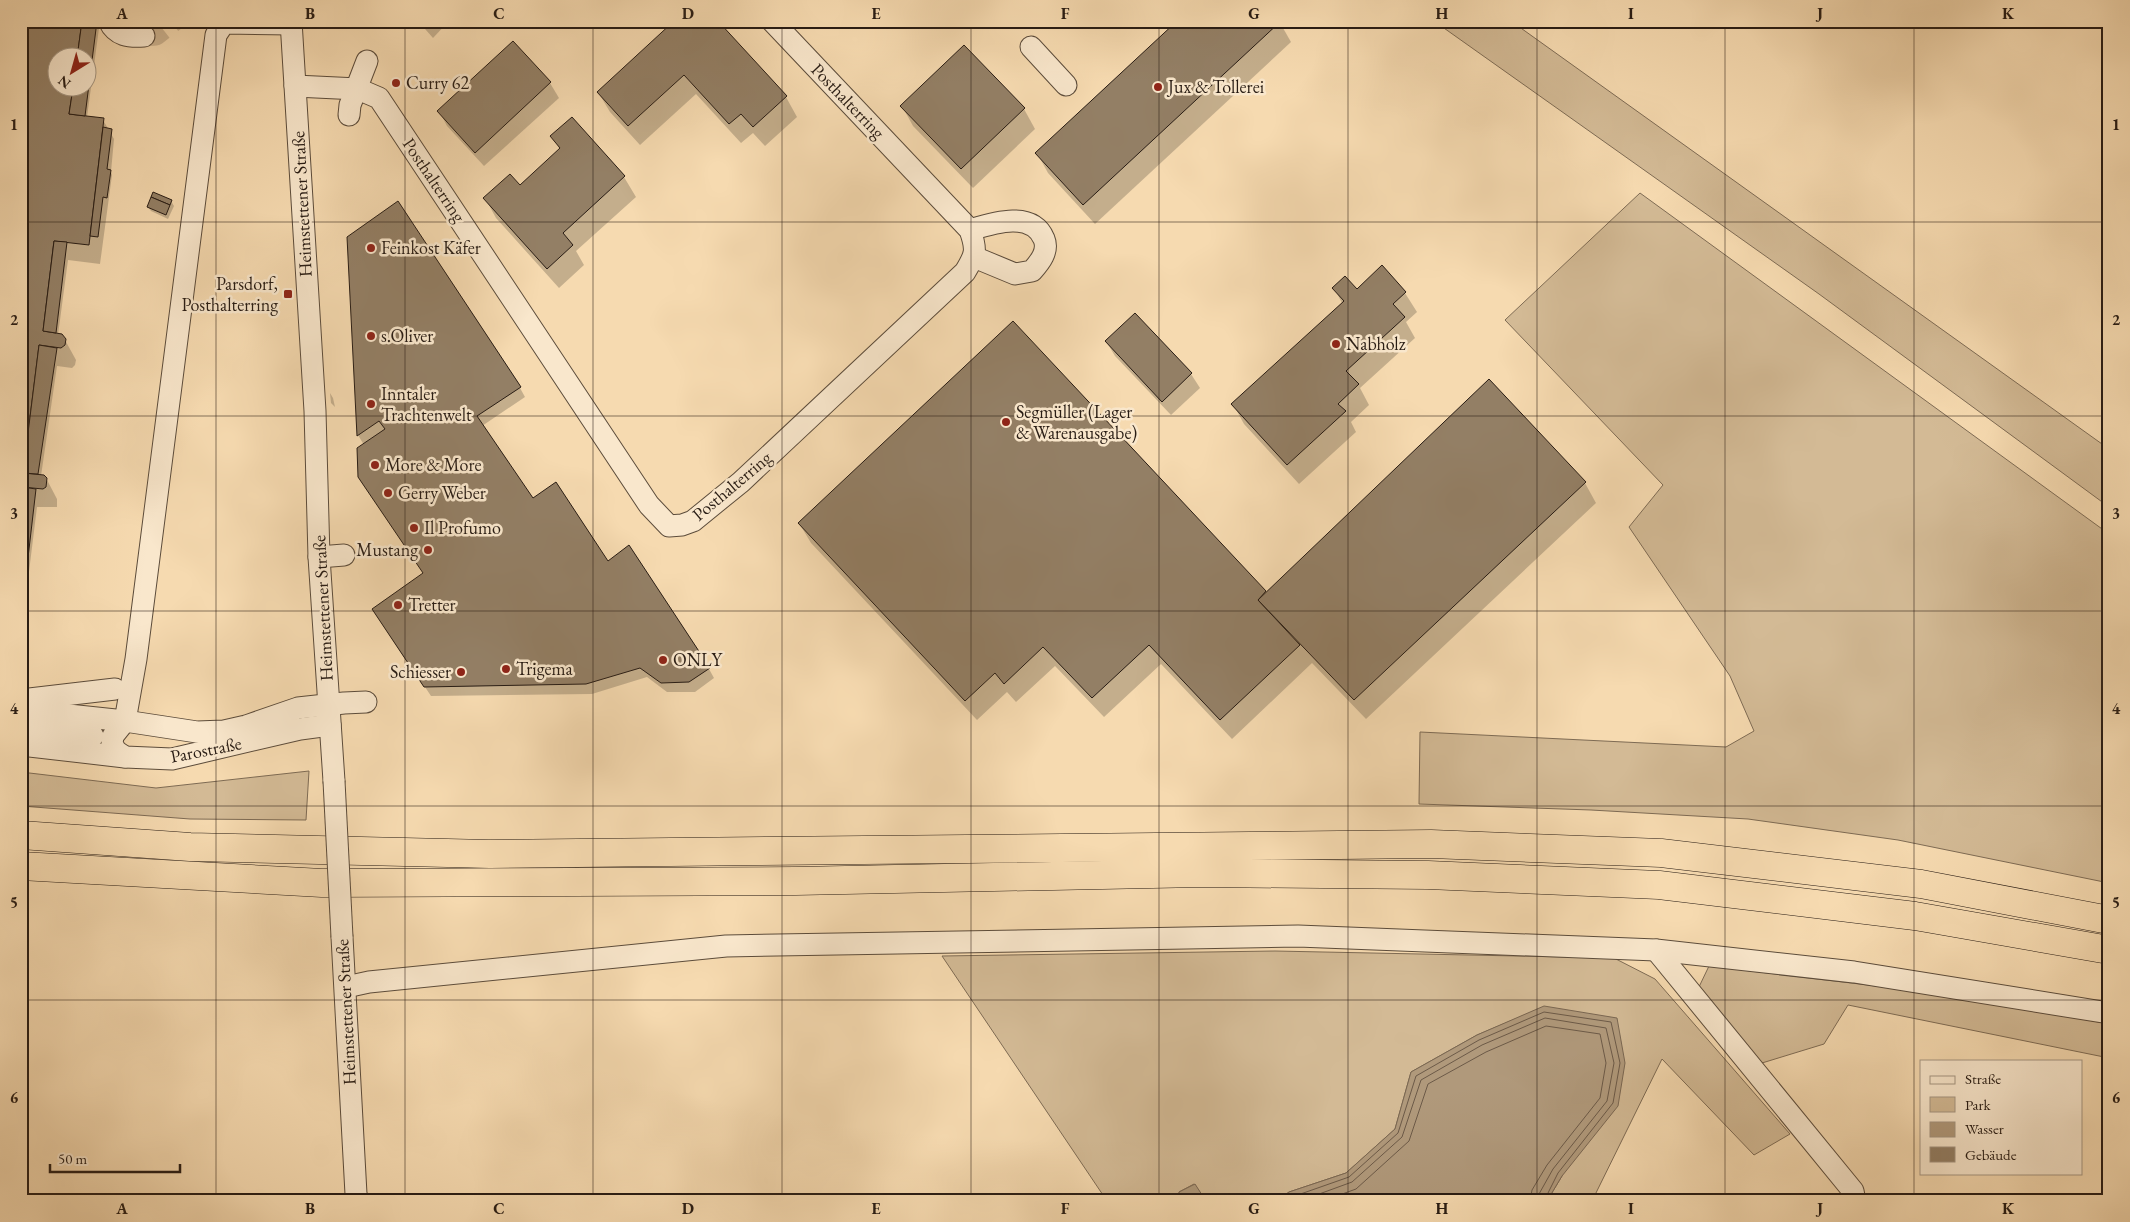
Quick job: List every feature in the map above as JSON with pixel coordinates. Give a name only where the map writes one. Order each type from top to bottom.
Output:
[{"type":"highway","points":[[21,835],[190,847],[490,854],[1422,844],[1662,853],[1921,884],[2109,920]]},
{"type":"highway","points":[[21,866],[322,883],[766,881],[1201,873],[1438,876],[1659,885],[1915,916],[2109,950]]},
{"type":"street","points":[[109,21],[117,32],[128,37],[144,36]]},
{"type":"street","name":"Posthalterring","points":[[772,21],[970,230]]},
{"type":"street","points":[[125,757],[134,750],[136,734],[127,713],[124,685],[216,34],[223,22],[291,23]]},
{"type":"street","name":"Heimstettener Straße","points":[[291,23],[315,411],[319,557],[346,987],[356,1199]]},
{"type":"street","points":[[1031,47],[1066,85]]},
{"type":"street","points":[[349,115],[350,105],[358,89],[367,61]]},
{"type":"street","name":"Posthalterring","points":[[295,86],[358,89],[379,98],[644,483],[649,505],[669,526],[682,525],[694,521],[741,482],[965,272],[974,257]]},
{"type":"street","points":[[1002,221],[1027,222],[1039,229],[1046,242],[1044,255],[1032,271],[1015,274],[974,257],[976,246],[970,230],[1002,221]]},
{"type":"street","points":[[319,557],[344,555]]},
{"type":"street","points":[[21,700],[124,685]]},
{"type":"street","name":"Parostraße","points":[[21,710],[127,713],[197,732],[224,731],[246,726],[298,708],[366,702]]},
{"type":"street","name":"Parostraße","points":[[21,745],[125,757],[172,759],[300,729],[330,725]]},
{"type":"street","points":[[21,729],[93,736]]},
{"type":"street","points":[[346,987],[368,982],[726,946],[1298,936],[1656,950],[1854,972],[2109,1013]]},
{"type":"street","points":[[1656,950],[1853,1191],[1855,1201]]},
{"type":"green space","points":[[1434,21],[1511,21],[2109,449],[2109,507],[1819,294]]},
{"type":"green space","points":[[1640,193],[2109,534],[2109,883],[1898,840],[1748,819],[1591,810],[1419,804],[1420,732],[1726,747],[1754,731],[1730,676],[1629,527],[1663,485],[1505,320]]},
{"type":"green space","points":[[309,771],[306,820],[190,819],[21,806],[21,772],[156,788]]},
{"type":"green space","points":[[1275,951],[1614,958],[1655,979],[1790,1134],[1754,1155],[1662,1059],[1592,1201],[1547,1201],[1562,1176],[1544,1007],[1477,1035],[1411,1072],[1395,1129],[1346,1173],[1289,1192],[1277,1201],[1206,1201],[1194,1184],[1179,1192],[1180,1201],[1107,1201],[942,956]]},
{"type":"green space","points":[[1709,966],[1968,997],[2109,1024],[2109,1058],[1848,1005],[1824,1044],[1762,1063],[1698,989]]},
{"type":"water","points":[[1544,1006],[1617,1018],[1625,1063],[1618,1106],[1562,1176],[1547,1201],[1277,1201],[1289,1192],[1346,1173],[1395,1129],[1411,1072],[1477,1035]]},
{"type":"water","points":[[1195,1184],[1206,1201],[1180,1201],[1179,1192]]},
{"type":"building","points":[[21,21],[82,21],[78,48],[48,48],[48,98],[71,98],[69,114],[104,118],[89,245],[54,241],[43,331],[62,334],[66,339],[65,345],[61,348],[39,345],[23,473],[44,475],[47,478],[46,487],[43,489],[22,487],[21,489]]},
{"type":"building","points":[[82,21],[97,21],[94,48],[78,48]]},
{"type":"building","points":[[674,21],[718,21],[787,96],[753,127],[741,114],[729,124],[684,75],[628,126],[597,92]]},
{"type":"building","name":"Jux & Tollerei","points":[[1177,21],[1281,21],[1083,205],[1035,153]]},
{"type":"building","points":[[513,41],[551,82],[475,153],[437,111]]},
{"type":"building","points":[[964,45],[1025,108],[961,169],[900,106]]},
{"type":"building","points":[[71,98],[87,98],[85,116],[69,114]]},
{"type":"building","points":[[572,117],[625,176],[563,233],[573,245],[547,269],[483,198],[510,174],[520,185],[560,148],[550,136]]},
{"type":"building","points":[[103,127],[112,129],[107,169],[111,170],[107,198],[103,197],[98,237],[90,236]]},
{"type":"building","points":[[153,192],[172,200],[170,205],[151,197]]},
{"type":"building","points":[[151,197],[170,205],[166,215],[147,207]]},
{"type":"building","points":[[398,201],[521,387],[477,416],[533,498],[556,482],[608,561],[629,545],[710,668],[689,682],[661,683],[640,668],[586,684],[424,687],[372,609],[423,573],[358,477],[357,448],[385,429],[379,421],[357,436],[347,237]]},
{"type":"building","points":[[54,241],[67,242],[56,333],[43,331]]},
{"type":"building","name":"Nabholz","points":[[1382,265],[1406,292],[1393,304],[1405,317],[1346,371],[1359,384],[1338,404],[1346,411],[1287,465],[1231,404],[1344,301],[1332,288],[1345,276],[1357,289]]},
{"type":"building","points":[[1135,313],[1192,373],[1162,402],[1105,341]]},
{"type":"building","name":"Segmüller (Lager & Warenausgabe)","points":[[1013,321],[1266,591],[1258,600],[1300,645],[1220,720],[1149,645],[1092,698],[1043,647],[1004,684],[995,673],[965,701],[798,523]]},
{"type":"building","points":[[39,345],[57,348],[38,474],[23,473]]},
{"type":"building","points":[[1489,379],[1586,482],[1354,700],[1258,600]]},
{"type":"building","points":[[22,487],[36,489],[24,592],[21,591]]},
{"type":"tunnel","points":[[144,36],[156,35],[174,21]]},
{"type":"place","name":"Curry 62","points":[[396,83]]},
{"type":"place","name":"Jux & Tollerei","points":[[1158,87]]},
{"type":"place","name":"Feinkost Käfer","points":[[371,248]]},
{"type":"place","name":"Parsdorf, Posthalterring","points":[[288,294]]},
{"type":"place","name":"s.Oliver","points":[[371,336]]},
{"type":"place","name":"Nabholz","points":[[1336,344]]},
{"type":"place","name":"Inntaler Trachtenwelt","points":[[371,404]]},
{"type":"place","name":"Segmüller (Lager & Warenausgabe)","points":[[1006,422]]},
{"type":"place","name":"More & More","points":[[375,465]]},
{"type":"place","name":"Gerry Weber","points":[[388,493]]},
{"type":"place","name":"Il Profumo","points":[[414,528]]},
{"type":"place","name":"Mustang","points":[[428,550]]},
{"type":"place","name":"Tretter","points":[[398,605]]},
{"type":"place","name":"ONLY","points":[[663,660]]},
{"type":"place","name":"Trigema","points":[[506,669]]},
{"type":"place","name":"Schiesser","points":[[461,672]]}]
